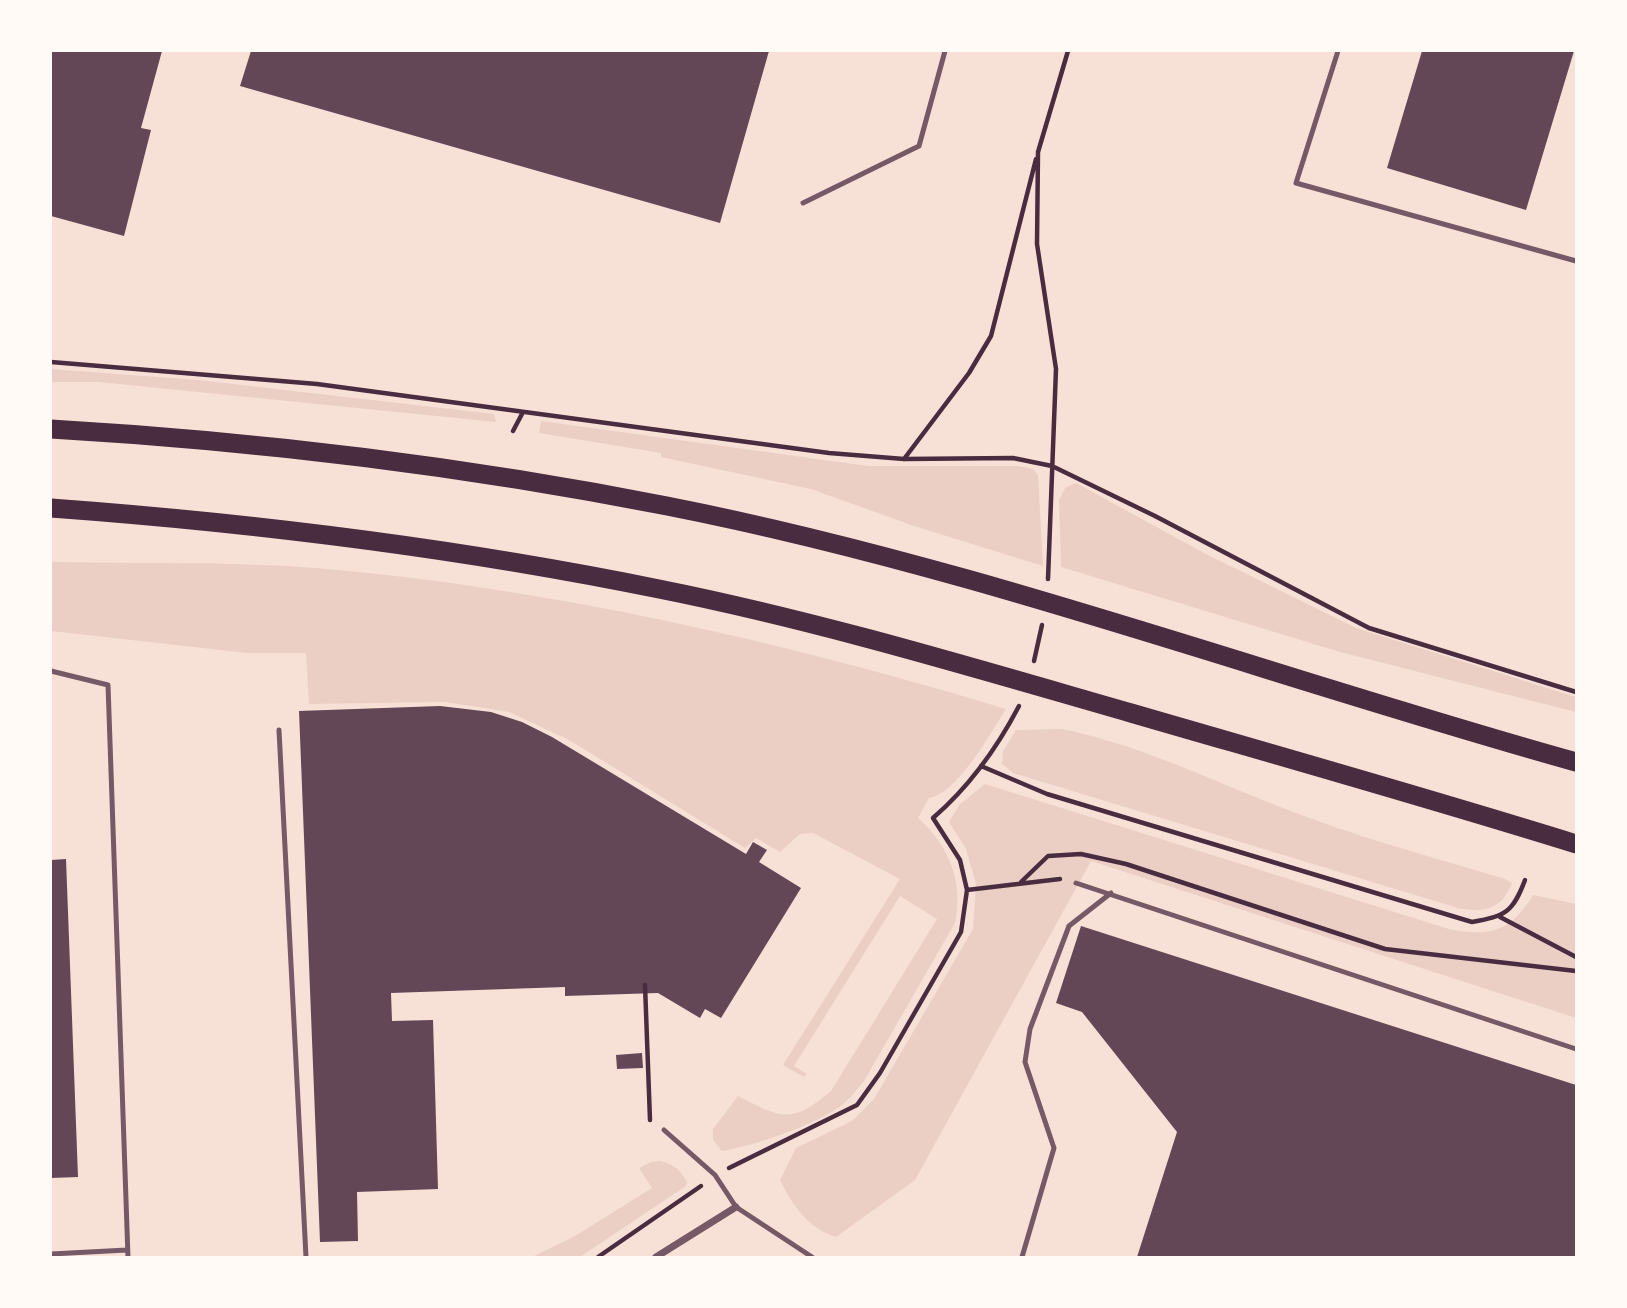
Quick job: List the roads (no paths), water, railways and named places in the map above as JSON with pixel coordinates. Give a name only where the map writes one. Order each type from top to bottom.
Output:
[{"type":"highway","points":[[51,429],[145,435],[399,462],[655,504],[822,542],[983,585],[1576,762]]},
{"type":"highway","points":[[51,508],[269,528],[440,549],[659,589],[817,625],[962,664],[1576,844]]},
{"type":"street","points":[[656,1257],[736,1207]]},
{"type":"lane","points":[[803,203],[919,146],[945,51]]},
{"type":"lane","points":[[1338,51],[1296,183],[1576,261]]},
{"type":"lane","points":[[51,671],[108,685],[128,1254],[51,1254]]},
{"type":"lane","points":[[279,730],[306,1257]]},
{"type":"lane","points":[[1076,883],[1576,1049]]},
{"type":"lane","points":[[1022,1257],[1054,1148],[1025,1062],[1030,1029],[1069,926],[1111,893]]},
{"type":"lane","points":[[664,1130],[715,1175],[736,1207],[812,1257]]}]
